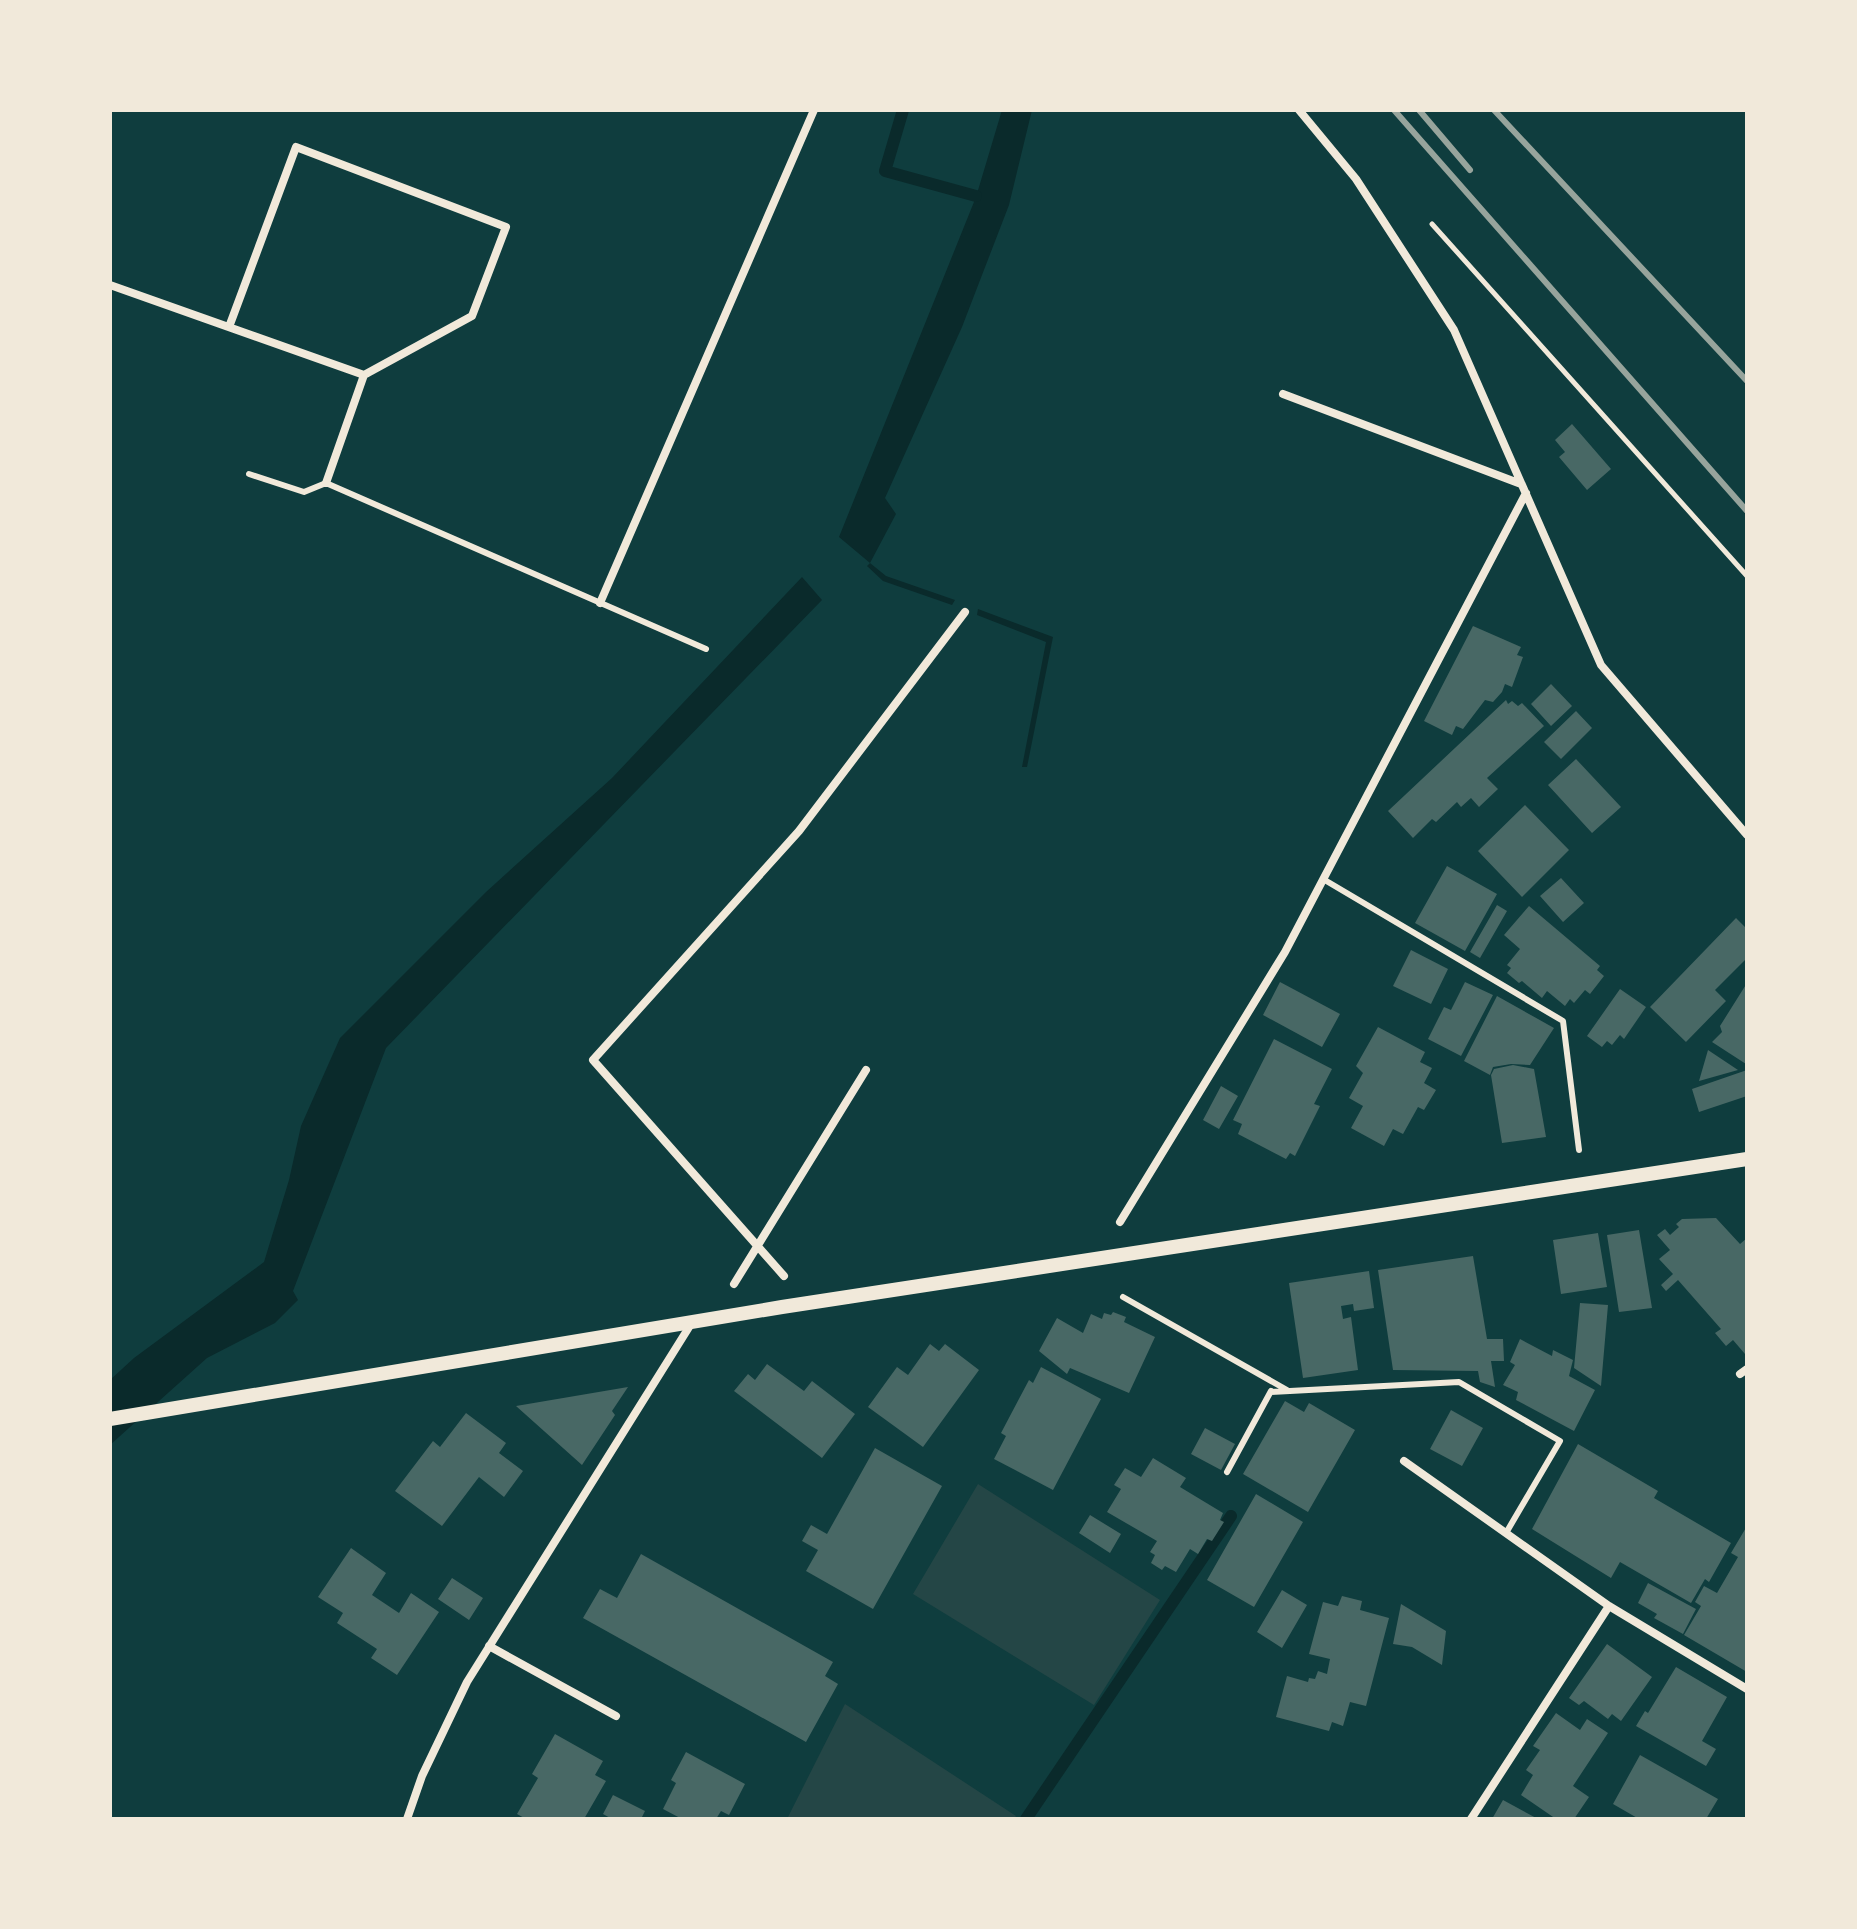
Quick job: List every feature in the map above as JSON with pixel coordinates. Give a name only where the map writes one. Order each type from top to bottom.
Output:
[{"type":"street","points":[[600,603],[814,110]]},
{"type":"street","points":[[1299,110],[1356,179],[1454,330],[1601,665],[1747,835]]},
{"type":"street","points":[[229,327],[296,147],[506,227],[472,316],[364,375],[326,483]]},
{"type":"street","points":[[110,285],[364,375]]},
{"type":"street","points":[[1283,394],[1524,488]]},
{"type":"street","points":[[1120,1222],[1285,952],[1524,488]]},
{"type":"street","points":[[784,1276],[593,1060],[799,831],[965,612]]},
{"type":"street","points":[[734,1284],[866,1070]]},
{"type":"street","points":[[110,1419],[782,1307],[1746,1161]]},
{"type":"street","points":[[407,1819],[422,1776],[467,1682],[691,1324]]},
{"type":"street","points":[[1404,1461],[1609,1606],[1747,1689]]},
{"type":"street","points":[[1471,1819],[1609,1606]]},
{"type":"street","points":[[489,1646],[616,1716]]},
{"type":"lane","points":[[249,474],[304,492],[326,483],[706,649]]},
{"type":"lane","points":[[1323,879],[1563,1021],[1579,1150]]},
{"type":"lane","points":[[1123,1297],[1288,1391]]},
{"type":"lane","points":[[1271,1392],[1459,1382],[1560,1441],[1506,1533]]},
{"type":"lane","points":[[1227,1472],[1275,1384]]},
{"type":"path","points":[[1432,224],[1747,576]]},
{"type":"shaded area","points":[[1002,110],[1032,110],[1009,205],[962,327],[885,498],[896,514],[870,563],[839,537],[976,197]]},
{"type":"shaded area","points":[[870,563],[886,576],[955,600],[952,605],[883,581],[867,566]]},
{"type":"shaded area","points":[[802,577],[822,600],[386,1048],[293,1291],[298,1300],[275,1323],[207,1358],[110,1445],[110,1380],[134,1358],[264,1262],[289,1180],[301,1126],[340,1038],[486,892],[612,778]]},
{"type":"shaded area","points":[[978,609],[1053,637],[1027,767],[1022,767],[1046,642],[977,615]]},
{"type":"shaded area","points":[[978,1484],[1160,1600],[1094,1705],[913,1594]]},
{"type":"shaded area","points":[[845,1704],[1016,1816],[1014,1819],[787,1819]]},
{"type":"building","points":[[1572,424],[1611,469],[1587,490],[1559,457],[1565,452],[1555,440]]},
{"type":"building","points":[[1473,626],[1521,647],[1517,655],[1523,657],[1512,687],[1505,684],[1493,702],[1485,700],[1463,729],[1456,726],[1452,735],[1424,721]]},
{"type":"building","points":[[1551,684],[1572,706],[1551,726],[1531,704]]},
{"type":"building","points":[[1506,700],[1508,704],[1512,701],[1518,706],[1522,703],[1544,726],[1487,778],[1498,789],[1479,807],[1471,798],[1461,807],[1457,802],[1436,822],[1432,819],[1413,838],[1388,811]]},
{"type":"building","points":[[1576,711],[1592,728],[1561,759],[1544,742]]},
{"type":"building","points":[[1576,759],[1621,807],[1592,833],[1548,785]]},
{"type":"building","points":[[1525,805],[1569,850],[1522,897],[1478,851]]},
{"type":"building","points":[[1447,866],[1497,894],[1465,951],[1415,923]]},
{"type":"building","points":[[1561,878],[1584,903],[1563,922],[1540,896]]},
{"type":"building","points":[[1497,905],[1507,911],[1480,958],[1470,952]]},
{"type":"building","points":[[1529,906],[1600,966],[1597,970],[1604,976],[1590,994],[1585,990],[1574,1003],[1570,999],[1565,1006],[1547,991],[1542,998],[1507,973],[1511,968],[1507,965],[1520,949],[1504,935]]},
{"type":"building","points":[[1736,918],[1747,929],[1747,958],[1715,990],[1726,1001],[1686,1042],[1650,1007]]},
{"type":"building","points":[[1411,950],[1448,969],[1431,1004],[1393,986]]},
{"type":"building","points":[[1280,982],[1340,1014],[1322,1047],[1263,1015]]},
{"type":"building","points":[[1465,982],[1493,995],[1461,1056],[1428,1039],[1444,1007],[1451,1010]]},
{"type":"building","points":[[1747,983],[1746,1064],[1712,1042],[1722,1032],[1720,1026]]},
{"type":"building","points":[[1620,989],[1646,1007],[1624,1039],[1620,1035],[1612,1045],[1607,1041],[1602,1047],[1587,1036]]},
{"type":"building","points":[[1497,996],[1554,1028],[1530,1065],[1493,1067],[1490,1075],[1464,1061]]},
{"type":"building","points":[[1378,1027],[1425,1052],[1420,1062],[1432,1068],[1424,1083],[1436,1090],[1424,1110],[1418,1107],[1403,1134],[1393,1129],[1384,1146],[1351,1128],[1363,1106],[1349,1098],[1363,1073],[1356,1066]]},
{"type":"building","points":[[1274,1039],[1332,1069],[1314,1104],[1320,1106],[1295,1156],[1290,1153],[1286,1159],[1238,1134],[1242,1124],[1233,1120]]},
{"type":"building","points":[[1708,1050],[1738,1070],[1699,1081]]},
{"type":"building","points":[[1513,1065],[1534,1069],[1546,1137],[1502,1143],[1491,1075],[1494,1069]]},
{"type":"building","points":[[1747,1070],[1747,1096],[1699,1112],[1692,1089]]},
{"type":"building","points":[[1221,1086],[1238,1096],[1219,1129],[1203,1120]]},
{"type":"building","points":[[1716,1218],[1740,1244],[1747,1238],[1745,1354],[1733,1340],[1726,1346],[1715,1333],[1721,1329],[1678,1280],[1666,1291],[1661,1285],[1673,1274],[1659,1259],[1670,1250],[1657,1235],[1665,1229],[1670,1235],[1682,1219]]},
{"type":"building","points":[[1639,1230],[1652,1308],[1619,1312],[1607,1235]]},
{"type":"building","points":[[1598,1233],[1607,1287],[1561,1294],[1553,1240]]},
{"type":"building","points":[[1473,1256],[1487,1339],[1503,1339],[1504,1361],[1491,1361],[1495,1387],[1480,1382],[1478,1371],[1393,1370],[1378,1270]]},
{"type":"building","points":[[1369,1271],[1374,1308],[1354,1311],[1353,1304],[1341,1306],[1343,1319],[1351,1317],[1358,1370],[1303,1378],[1289,1283]]},
{"type":"building","points":[[1580,1303],[1608,1305],[1601,1386],[1574,1368]]},
{"type":"building","points":[[1113,1312],[1126,1317],[1124,1322],[1155,1337],[1129,1393],[1070,1368],[1067,1374],[1039,1351],[1057,1318],[1083,1333],[1091,1314],[1102,1319],[1104,1313],[1111,1315]]},
{"type":"building","points":[[1520,1339],[1552,1356],[1553,1350],[1573,1360],[1569,1376],[1595,1390],[1574,1431],[1516,1400],[1518,1392],[1503,1385],[1515,1365],[1510,1362]]},
{"type":"building","points":[[930,1344],[939,1351],[945,1344],[979,1370],[923,1447],[868,1407],[897,1367],[908,1375]]},
{"type":"building","points":[[767,1364],[804,1391],[812,1381],[855,1414],[822,1458],[734,1391],[748,1374],[755,1380]]},
{"type":"building","points":[[1041,1367],[1101,1399],[1053,1490],[994,1459],[1006,1436],[1001,1433],[1029,1380],[1033,1383]]},
{"type":"building","points":[[628,1387],[612,1411],[615,1415],[582,1465],[516,1406]]},
{"type":"building","points":[[1285,1401],[1304,1412],[1309,1403],[1355,1430],[1308,1512],[1243,1474]]},
{"type":"building","points":[[1451,1410],[1483,1428],[1462,1466],[1430,1449]]},
{"type":"building","points":[[466,1413],[506,1443],[499,1453],[523,1471],[504,1497],[479,1477],[442,1526],[395,1491],[433,1441],[440,1447]]},
{"type":"building","points":[[1205,1428],[1235,1444],[1221,1470],[1191,1454]]},
{"type":"building","points":[[1578,1444],[1658,1491],[1654,1498],[1731,1543],[1709,1582],[1705,1579],[1691,1603],[1620,1562],[1611,1578],[1532,1529]]},
{"type":"building","points":[[875,1448],[942,1486],[873,1609],[806,1571],[818,1550],[802,1541],[811,1525],[827,1534]]},
{"type":"building","points":[[1153,1458],[1186,1478],[1180,1487],[1223,1513],[1220,1520],[1224,1522],[1212,1541],[1207,1539],[1198,1554],[1190,1549],[1176,1572],[1165,1566],[1162,1570],[1151,1563],[1155,1555],[1150,1552],[1157,1541],[1107,1512],[1121,1489],[1114,1485],[1125,1468],[1141,1477]]},
{"type":"building","points":[[1256,1494],[1303,1522],[1254,1607],[1207,1580]]},
{"type":"building","points":[[1090,1515],[1121,1534],[1110,1553],[1079,1533]]},
{"type":"building","points":[[1747,1526],[1747,1672],[1684,1635],[1701,1606],[1695,1602],[1704,1586],[1717,1593],[1738,1557],[1731,1553]]},
{"type":"building","points":[[351,1548],[386,1573],[372,1595],[399,1613],[411,1593],[439,1612],[397,1675],[371,1658],[377,1649],[337,1623],[343,1613],[318,1597]]},
{"type":"building","points":[[641,1554],[833,1662],[825,1676],[838,1684],[806,1742],[583,1618],[600,1589],[617,1598]]},
{"type":"building","points":[[452,1578],[483,1598],[469,1620],[438,1599]]},
{"type":"building","points":[[1648,1583],[1696,1609],[1683,1634],[1654,1618],[1657,1614],[1638,1603]]},
{"type":"building","points":[[1282,1590],[1307,1605],[1282,1648],[1257,1632]]},
{"type":"building","points":[[1342,1596],[1362,1601],[1360,1610],[1389,1618],[1366,1706],[1350,1702],[1343,1726],[1332,1722],[1329,1731],[1276,1717],[1287,1676],[1308,1682],[1309,1678],[1315,1679],[1318,1671],[1327,1674],[1330,1659],[1309,1654],[1323,1602],[1338,1606]]},
{"type":"building","points":[[1401,1604],[1446,1631],[1442,1665],[1412,1647],[1393,1644]]},
{"type":"building","points":[[1607,1644],[1652,1677],[1621,1721],[1612,1714],[1608,1719],[1584,1701],[1579,1705],[1569,1698]]},
{"type":"building","points":[[1676,1667],[1727,1697],[1702,1741],[1716,1749],[1706,1766],[1636,1726],[1645,1711],[1648,1713]]},
{"type":"building","points":[[1556,1713],[1580,1730],[1587,1719],[1608,1733],[1573,1786],[1589,1797],[1574,1819],[1556,1819],[1521,1795],[1533,1775],[1526,1770],[1540,1750],[1533,1746]]},
{"type":"building","points":[[555,1734],[603,1761],[595,1775],[606,1781],[584,1819],[526,1819],[517,1814],[538,1778],[532,1774]]},
{"type":"building","points":[[686,1752],[745,1784],[729,1815],[721,1811],[716,1819],[682,1819],[663,1809],[676,1783],[671,1780]]},
{"type":"building","points":[[1640,1755],[1718,1799],[1706,1819],[1639,1819],[1613,1804]]},
{"type":"building","points":[[613,1795],[645,1811],[641,1819],[612,1819],[603,1814]]},
{"type":"building","points":[[1503,1800],[1538,1819],[1492,1819]]},
{"type":"waterway","points":[[903,110],[885,171],[976,196]]},
{"type":"waterway","points":[[1026,1819],[1231,1516]]},
{"type":"railway","points":[[1394,110],[1747,511]]},
{"type":"railway","points":[[1419,110],[1470,170]]},
{"type":"railway","points":[[1494,110],[1747,381]]}]
